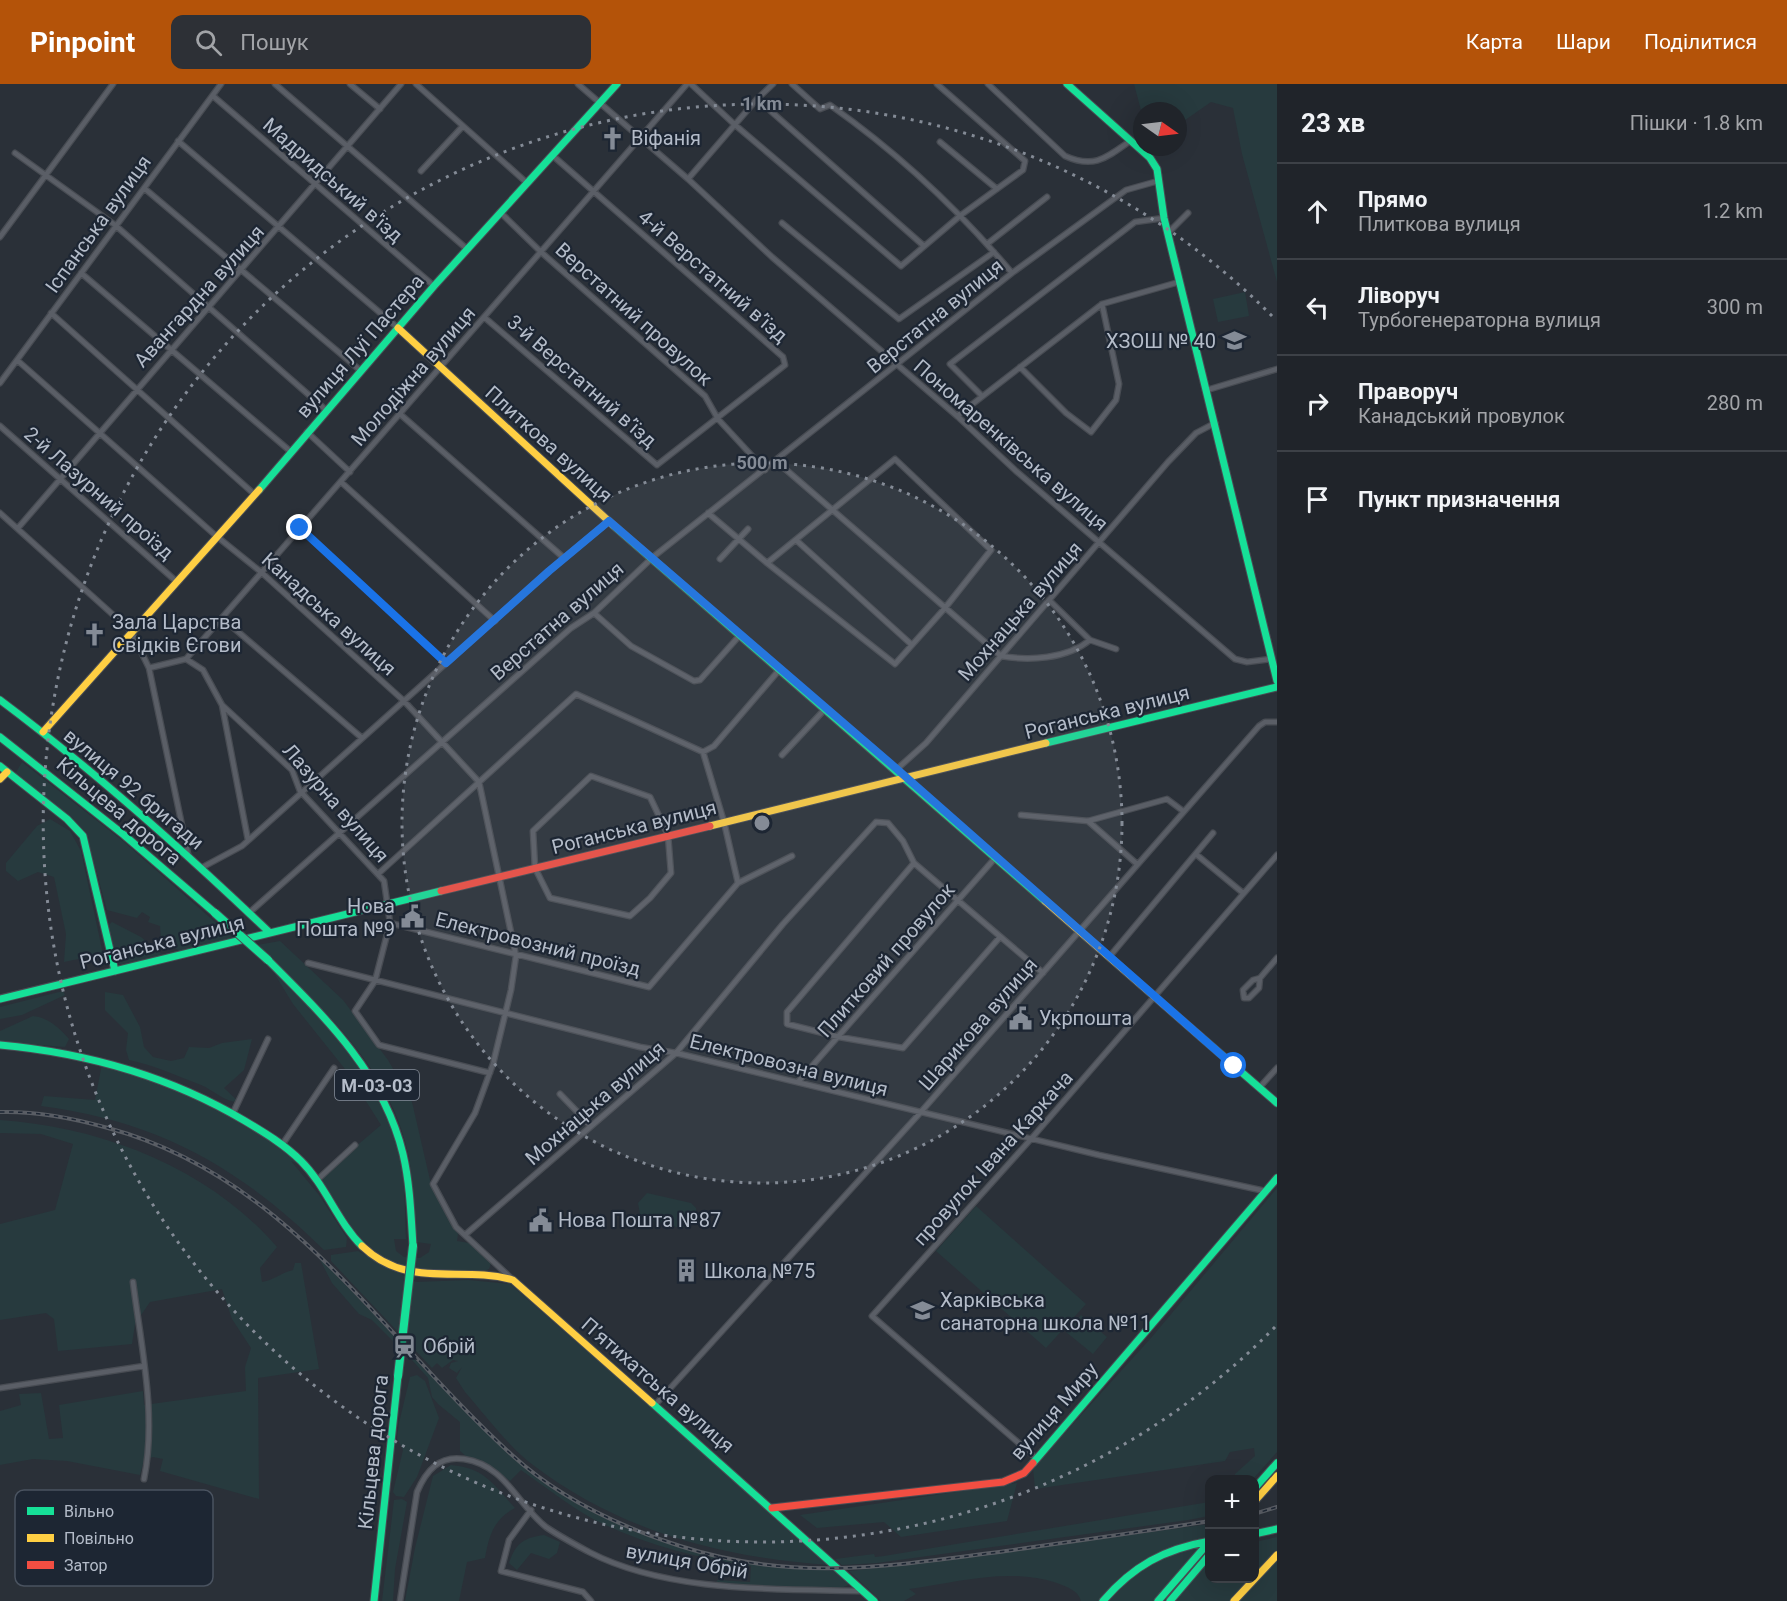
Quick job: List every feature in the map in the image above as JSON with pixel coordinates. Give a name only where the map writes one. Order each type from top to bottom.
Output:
[{"type":"main road","name":"вулиця Луї Пастера","points":[[43,732],[131,631],[217,538],[434,286],[617,84]]},
{"type":"main road","points":[[1066,84],[1155,165],[1164,218],[1179,282],[1277,681]]},
{"type":"main road","name":"Плиткова вулиця","points":[[398,328],[609,521],[897,769],[1277,1103]]},
{"type":"main road","name":"Роганська вулиця","points":[[0,999],[1277,687]]},
{"type":"main road","name":"вулиця 92 бригади","points":[[0,700],[43,732],[189,856],[269,932]]},
{"type":"main road","name":"Кільцева дорога","points":[[0,737],[107,821],[268,960],[340,1032],[369,1071],[399,1133],[410,1179],[413,1246],[374,1601]]},
{"type":"main road","points":[[0,779],[3,769],[67,819],[83,836],[115,971]]},
{"type":"main road","points":[[0,1045],[75,1054],[146,1072],[233,1113],[282,1145],[305,1165],[354,1238],[381,1260],[424,1275],[492,1275],[513,1280]]},
{"type":"main road","name":"вулиця Миру","points":[[772,1508],[1003,1482],[1024,1473],[1277,1178]]},
{"type":"main road","name":"П’ятихатська вулиця","points":[[513,1280],[874,1601]]},
{"type":"main road","points":[[1259,1483],[1277,1463]]},
{"type":"main road","points":[[1259,1496],[1277,1476]]},
{"type":"main road","points":[[1259,1533],[1277,1529]]},
{"type":"main road","points":[[1103,1601],[1144,1560],[1157,1553],[1205,1542]]},
{"type":"main road","points":[[1170,1601],[1205,1547]]},
{"type":"main road","points":[[1234,1601],[1277,1555]]},
{"type":"main road","points":[[1158,1601],[1205,1558]]},
{"type":"main road","points":[[1178,1601],[1188,1575]]},
{"type":"street","points":[[0,237],[113,84]]},
{"type":"street","name":"Іспанська вулиця","points":[[0,383],[221,84]]},
{"type":"street","points":[[275,84],[350,146],[467,249]]},
{"type":"street","points":[[351,84],[380,109]]},
{"type":"street","name":"Авангардна вулиця","points":[[18,528],[402,84]]},
{"type":"street","points":[[416,84],[527,183]]},
{"type":"street","name":"Пономаренківська вулиця","points":[[578,84],[1099,543],[1235,659],[1247,662],[1271,659]]},
{"type":"street","points":[[689,84],[901,266],[961,215],[1023,170],[1025,161],[937,84]]},
{"type":"street","name":"Молодіжна вулиця","points":[[186,659],[594,192],[639,136],[689,84]]},
{"type":"street","points":[[688,179],[734,124],[773,84]]},
{"type":"street","points":[[792,84],[820,109],[830,105],[870,133],[961,215],[1012,273]]},
{"type":"street","points":[[988,84],[1065,156],[1080,163],[1106,158],[1130,141]]},
{"type":"street","name":"Мадридський в'їзд","points":[[213,96],[434,286]]},
{"type":"street","points":[[757,99],[924,246]]},
{"type":"street","points":[[421,171],[463,126]]},
{"type":"street","name":"Плиткова вулиця","points":[[178,141],[398,328]]},
{"type":"street","points":[[940,142],[997,189]]},
{"type":"street","points":[[15,153],[115,225],[327,410]]},
{"type":"street","name":"4-й Верстатний в’їзд","points":[[552,155],[689,273],[785,361],[782,369],[718,419]]},
{"type":"street","name":"Верстатна вулиця","points":[[250,912],[571,628],[594,613],[652,557],[1012,273],[1126,190],[1158,181]]},
{"type":"street","points":[[144,188],[361,371]]},
{"type":"street","points":[[987,244],[1047,197]]},
{"type":"street","name":"Верстатний провулок","points":[[500,212],[541,252],[705,396],[718,419],[765,470]]},
{"type":"street","points":[[1168,233],[1188,213]]},
{"type":"street","points":[[981,395],[950,364],[1135,222],[1164,218]]},
{"type":"street","points":[[782,223],[899,319],[994,252]]},
{"type":"street","points":[[81,273],[291,451]]},
{"type":"street","points":[[957,416],[981,395],[1102,304],[1179,282]]},
{"type":"street","points":[[1020,367],[1066,413],[1091,432],[1116,400],[1119,384],[1102,304]]},
{"type":"street","points":[[51,313],[254,494]]},
{"type":"street","name":"3-й Верстатний в’їзд","points":[[484,317],[654,463],[662,463],[718,419]]},
{"type":"street","name":"Канадська вулиця","points":[[17,360],[100,431],[217,538],[261,572],[404,702],[479,783],[516,956]]},
{"type":"street","points":[[1207,390],[1277,369]]},
{"type":"street","points":[[400,414],[564,558]]},
{"type":"street","name":"Мохнацька вулиця","points":[[897,769],[926,744],[1196,433],[1215,423]]},
{"type":"street","name":"2-й Лазурний проїзд","points":[[0,426],[177,582]]},
{"type":"street","points":[[307,432],[350,472]]},
{"type":"street","points":[[708,513],[767,563],[895,664],[945,608],[991,550],[896,459],[767,563]]},
{"type":"street","points":[[776,461],[832,512],[1001,656],[1020,659],[1050,656],[1079,649],[1090,640]]},
{"type":"street","points":[[341,482],[495,621]]},
{"type":"street","points":[[0,513],[131,631],[149,668],[189,856]]},
{"type":"street","points":[[201,867],[233,851],[248,840],[300,791],[609,521]]},
{"type":"street","points":[[300,528],[446,663]]},
{"type":"street","points":[[720,559],[748,529]]},
{"type":"street","points":[[796,540],[912,645]]},
{"type":"street","points":[[1049,600],[1090,640],[1116,649]]},
{"type":"street","points":[[594,613],[631,646],[694,681],[700,680],[740,635]]},
{"type":"street","points":[[222,618],[362,738]]},
{"type":"street","points":[[149,668],[186,659]]},
{"type":"street","name":"Лазурна вулиця","points":[[186,659],[203,670],[222,705],[248,840]]},
{"type":"street","points":[[703,752],[714,746],[781,669]]},
{"type":"street","points":[[378,874],[576,694],[703,752],[724,822],[738,883],[792,856]]},
{"type":"street","name":"Лазурна вулиця","points":[[222,705],[292,770],[300,791],[378,874],[388,893],[390,923]]},
{"type":"street","points":[[782,755],[826,708]]},
{"type":"street","name":"Шарикова вулиця","points":[[655,1405],[920,1113],[1259,726],[1265,722],[1277,722]]},
{"type":"street","points":[[591,776],[650,796],[668,835],[670,873],[650,898],[630,916],[549,898],[535,868],[533,831],[591,776]]},
{"type":"street","points":[[1021,815],[1088,821],[1167,799],[1183,811]]},
{"type":"street","points":[[1088,821],[1137,864]]},
{"type":"street","name":"Мохнацька вулиця","points":[[466,1234],[676,1053],[783,924],[876,822],[888,823],[903,841],[914,863]]},
{"type":"street","points":[[1110,956],[1197,855],[1213,833]]},
{"type":"street","points":[[1197,855],[1243,893]]},
{"type":"street","name":"провулок Івана Каркача","points":[[1036,1458],[872,1316],[1031,1139],[1277,855]]},
{"type":"street","name":"Плитковий провулок","points":[[798,1082],[996,857]]},
{"type":"street","points":[[1000,937],[903,1048],[839,1037],[788,1024],[787,1012],[914,863],[959,899],[1043,973]]},
{"type":"street","name":"Електровозний проїзд","points":[[390,923],[516,956],[649,987],[738,883]]},
{"type":"street","points":[[390,923],[375,981],[356,1011],[379,1045],[490,1073],[506,1014],[516,956]]},
{"type":"street","points":[[1260,978],[1259,988],[1249,998],[1244,998],[1243,990],[1253,980],[1260,978],[1277,958]]},
{"type":"street","name":"Електровозна вулиця","points":[[308,963],[640,1047],[676,1053],[920,1113],[1265,1191]]},
{"type":"street","points":[[233,1113],[268,1039]]},
{"type":"street","points":[[282,1145],[334,1068]]},
{"type":"street","points":[[1259,1088],[1277,1068]]},
{"type":"street","name":"П’ятихатська вулиця","points":[[490,1073],[475,1113],[433,1184],[447,1214],[513,1280]]},
{"type":"street","points":[[561,1094],[591,1126]]},
{"type":"street","points":[[317,1180],[355,1145]]},
{"type":"street","points":[[133,1282],[144,1366],[150,1439],[144,1479]]},
{"type":"street","points":[[0,1388],[144,1366]]},
{"type":"street","name":"вулиця Обрій","points":[[400,1601],[417,1492],[424,1476],[435,1464],[448,1459],[463,1459],[482,1464],[508,1483],[546,1526],[590,1552],[621,1566],[740,1588],[863,1591]]},
{"type":"street","points":[[531,1510],[509,1540],[501,1571],[583,1592],[591,1601]]},
{"type":"green space","points":[[1134,84],[1277,84],[1277,282],[1242,154],[1233,108],[1211,102],[1187,119],[1187,102],[1139,102]]},
{"type":"green space","points":[[1245,292],[1249,316],[1218,322],[1213,299]]},
{"type":"green space","points":[[22,762],[123,841],[233,938],[180,951],[161,940],[160,926],[148,922],[150,917],[142,912],[137,918],[107,910],[86,834],[15,774]]},
{"type":"green space","points":[[50,819],[70,831],[81,851],[103,954],[64,962],[66,934],[54,877],[38,872],[18,881],[6,871],[6,863],[37,826]]},
{"type":"green space","points":[[112,922],[141,937],[163,955],[119,965],[108,926]]},
{"type":"green space","points":[[280,941],[343,1000],[388,1060],[412,1102],[430,1180],[458,1234],[457,1241],[469,1243],[491,1263],[489,1269],[478,1272],[432,1274],[410,1269],[390,1261],[373,1249],[344,1217],[320,1177],[381,1125],[349,1074],[293,1004],[274,973],[336,1036],[371,1084],[385,1109],[402,1166],[406,1239],[394,1239],[396,1251],[404,1257],[420,1258],[429,1252],[431,1244],[416,1242],[410,1164],[402,1130],[389,1099],[372,1070],[330,1017],[257,945]]},
{"type":"green space","points":[[63,991],[65,995],[22,1015],[0,1019],[0,1007]]},
{"type":"green space","points":[[105,992],[123,995],[140,1027],[144,1047],[153,1057],[171,1061],[184,1058],[189,1047],[209,1048],[222,1043],[252,1039],[244,1070],[224,1088],[239,1102],[224,1098],[201,1085],[165,1071],[129,1060],[126,1050],[128,1033],[105,1010]]},
{"type":"green space","points":[[33,1016],[48,1021],[62,1031],[69,1039],[65,1047],[0,1042],[0,1031]]},
{"type":"green space","points":[[102,1064],[184,1093],[208,1105],[256,1132],[304,1166],[291,1161],[319,1195],[347,1238],[346,1247],[324,1250],[261,1195],[229,1172],[195,1153],[123,1123],[41,1106],[44,1096],[95,1100]]},
{"type":"green space","points":[[0,1120],[38,1124],[115,1142],[151,1156],[186,1174],[219,1195],[250,1219],[277,1247],[260,1268],[262,1282],[293,1270],[295,1263],[301,1263],[319,1369],[258,1378],[259,1499],[160,1471],[163,1459],[153,1457],[144,1460],[140,1475],[67,1461],[33,1459],[0,1465],[0,1411],[21,1405],[19,1394],[41,1393],[49,1439],[63,1438],[59,1405],[143,1391],[144,1405],[246,1391],[245,1367],[251,1348],[232,1319],[222,1289],[150,1302],[135,1324],[132,1344],[58,1351],[54,1319],[46,1313],[0,1320],[0,1224],[55,1210],[73,1144],[41,1134],[0,1133]]},
{"type":"green space","points":[[1277,1188],[1277,1452],[1257,1475],[1235,1475],[1255,1456],[1254,1448],[1230,1452],[1225,1461],[1035,1489],[1033,1468],[1151,1338]]},
{"type":"green space","points":[[647,1193],[691,1203],[696,1208],[692,1224],[686,1227],[669,1226],[644,1218],[640,1214],[638,1203]]},
{"type":"green space","points":[[976,1206],[1086,1304],[1046,1348],[936,1251]]},
{"type":"green space","points":[[358,1251],[416,1282],[468,1280],[510,1284],[831,1565],[752,1556],[675,1538],[602,1508],[567,1488],[524,1458],[506,1440],[456,1378],[462,1367],[457,1373],[449,1368],[451,1363],[458,1361],[453,1360],[442,1368],[437,1363],[432,1368],[331,1261],[331,1255]]},
{"type":"green space","points":[[318,1256],[508,1454],[556,1490],[602,1516],[678,1547],[773,1566],[837,1571],[849,1582],[848,1585],[839,1588],[806,1589],[716,1582],[718,1580],[750,1582],[751,1566],[690,1554],[631,1536],[584,1514],[521,1470],[510,1481],[491,1466],[467,1457],[460,1451],[460,1422],[432,1397],[428,1378],[372,1320],[359,1314],[332,1283]]},
{"type":"green space","points":[[1081,1315],[1107,1337],[1093,1354],[1066,1332]]},
{"type":"green space","points":[[417,1375],[425,1381],[439,1418],[417,1477],[404,1497],[396,1496],[393,1492],[403,1450],[397,1438],[399,1423],[410,1377]]},
{"type":"green space","points":[[451,1465],[472,1470],[488,1479],[515,1508],[497,1523],[488,1542],[485,1558],[467,1562],[459,1601],[405,1601],[415,1548],[433,1476]]},
{"type":"green space","points":[[1017,1483],[1007,1521],[901,1537],[884,1522],[817,1528],[800,1515]]},
{"type":"green space","points":[[402,1499],[407,1502],[395,1569],[393,1601],[382,1601],[394,1500]]},
{"type":"green space","points":[[1205,1503],[1205,1517],[1188,1520],[877,1563],[842,1565],[835,1559],[874,1554],[875,1557]]},
{"type":"green space","points":[[1205,1525],[1205,1583],[1259,1583],[1259,1541],[1277,1537],[1277,1601],[1081,1601],[1075,1592],[1057,1583],[1039,1578],[1002,1576],[909,1589],[916,1594],[904,1601],[881,1601],[849,1571]]},
{"type":"green space","points":[[544,1535],[560,1542],[557,1553],[549,1559],[531,1553],[517,1570],[509,1563],[514,1551],[521,1543]]},
{"type":"railway","points":[[0,1112],[55,1116],[108,1128],[172,1151],[229,1183],[281,1222],[329,1265],[464,1409],[530,1470],[570,1498],[592,1510],[635,1530],[680,1546],[722,1557],[763,1564],[803,1568],[843,1568],[964,1557],[1205,1522]]},
{"type":"railway","points":[[1259,1512],[1277,1507]]},
{"type":"traffic: fast","points":[[259,490],[434,286],[617,84]]},
{"type":"traffic: fast","points":[[1067,84],[1150,158],[1157,169],[1164,218],[1277,681]]},
{"type":"traffic: fast","points":[[613,525],[1045,901]]},
{"type":"traffic: fast","points":[[1046,743],[1277,687]]},
{"type":"traffic: fast","points":[[0,700],[138,812],[269,932]]},
{"type":"traffic: fast","points":[[0,737],[124,835],[215,913]]},
{"type":"traffic: fast","points":[[0,766],[67,819],[83,836],[115,971]]},
{"type":"traffic: fast","points":[[0,999],[441,891]]},
{"type":"traffic: fast","points":[[215,913],[268,960]]},
{"type":"traffic: fast","points":[[268,960],[331,1025],[367,1072],[382,1098],[403,1154],[409,1188],[413,1246]]},
{"type":"traffic: fast","points":[[1201,1037],[1277,1103]]},
{"type":"traffic: fast","points":[[0,1045],[65,1054],[127,1069],[187,1091],[245,1121],[282,1144],[301,1161],[318,1181],[345,1226],[362,1246]]},
{"type":"traffic: fast","points":[[1033,1463],[1277,1178]]},
{"type":"traffic: fast","points":[[398,1376],[413,1246]]},
{"type":"traffic: fast","points":[[374,1601],[398,1376]]},
{"type":"traffic: fast","points":[[652,1403],[874,1601]]},
{"type":"traffic: fast","points":[[1259,1483],[1277,1463]]},
{"type":"traffic: fast","points":[[1259,1533],[1277,1529]]},
{"type":"traffic: fast","points":[[1103,1601],[1126,1578],[1151,1561],[1178,1549],[1205,1542]]},
{"type":"traffic: fast","points":[[1158,1601],[1205,1547]]},
{"type":"traffic: fast","points":[[1170,1601],[1205,1560]]},
{"type":"traffic: slow","points":[[398,328],[613,525]]},
{"type":"traffic: slow","points":[[43,732],[259,490]]},
{"type":"traffic: slow","points":[[710,826],[1046,743]]},
{"type":"traffic: slow","points":[[0,779],[7,772]]},
{"type":"traffic: slow","points":[[1045,901],[1201,1037]]},
{"type":"traffic: slow","points":[[362,1246],[398,1268],[435,1274],[493,1276],[513,1280],[652,1403]]},
{"type":"traffic: slow","points":[[1259,1496],[1277,1476]]},
{"type":"traffic: slow","points":[[1234,1601],[1277,1555]]},
{"type":"traffic: jam","points":[[441,891],[710,826]]},
{"type":"traffic: jam","points":[[772,1508],[1003,1482],[1024,1473],[1033,1463]]},
{"type":"place","name":"Віфанія","points":[[613,138]]},
{"type":"place","name":"ХЗОШ № 40","points":[[1234,341]]},
{"type":"place","name":"Зала Царства Свідків Єгови","points":[[94,634]]},
{"type":"place","name":"Нова Пошта №9","points":[[413,917]]},
{"type":"place","name":"Укрпошта","points":[[1021,1018]]},
{"type":"place","name":"Нова Пошта №87","points":[[540,1220]]},
{"type":"place","name":"Школа №75","points":[[686,1271]]},
{"type":"place","name":"Харківська санаторна школа №11","points":[[922,1311]]},
{"type":"place","name":"Обрій","points":[[405,1346]]},
{"type":"route","points":[[300,528],[446,663],[609,521],[890,763],[1234,1066]]}]
